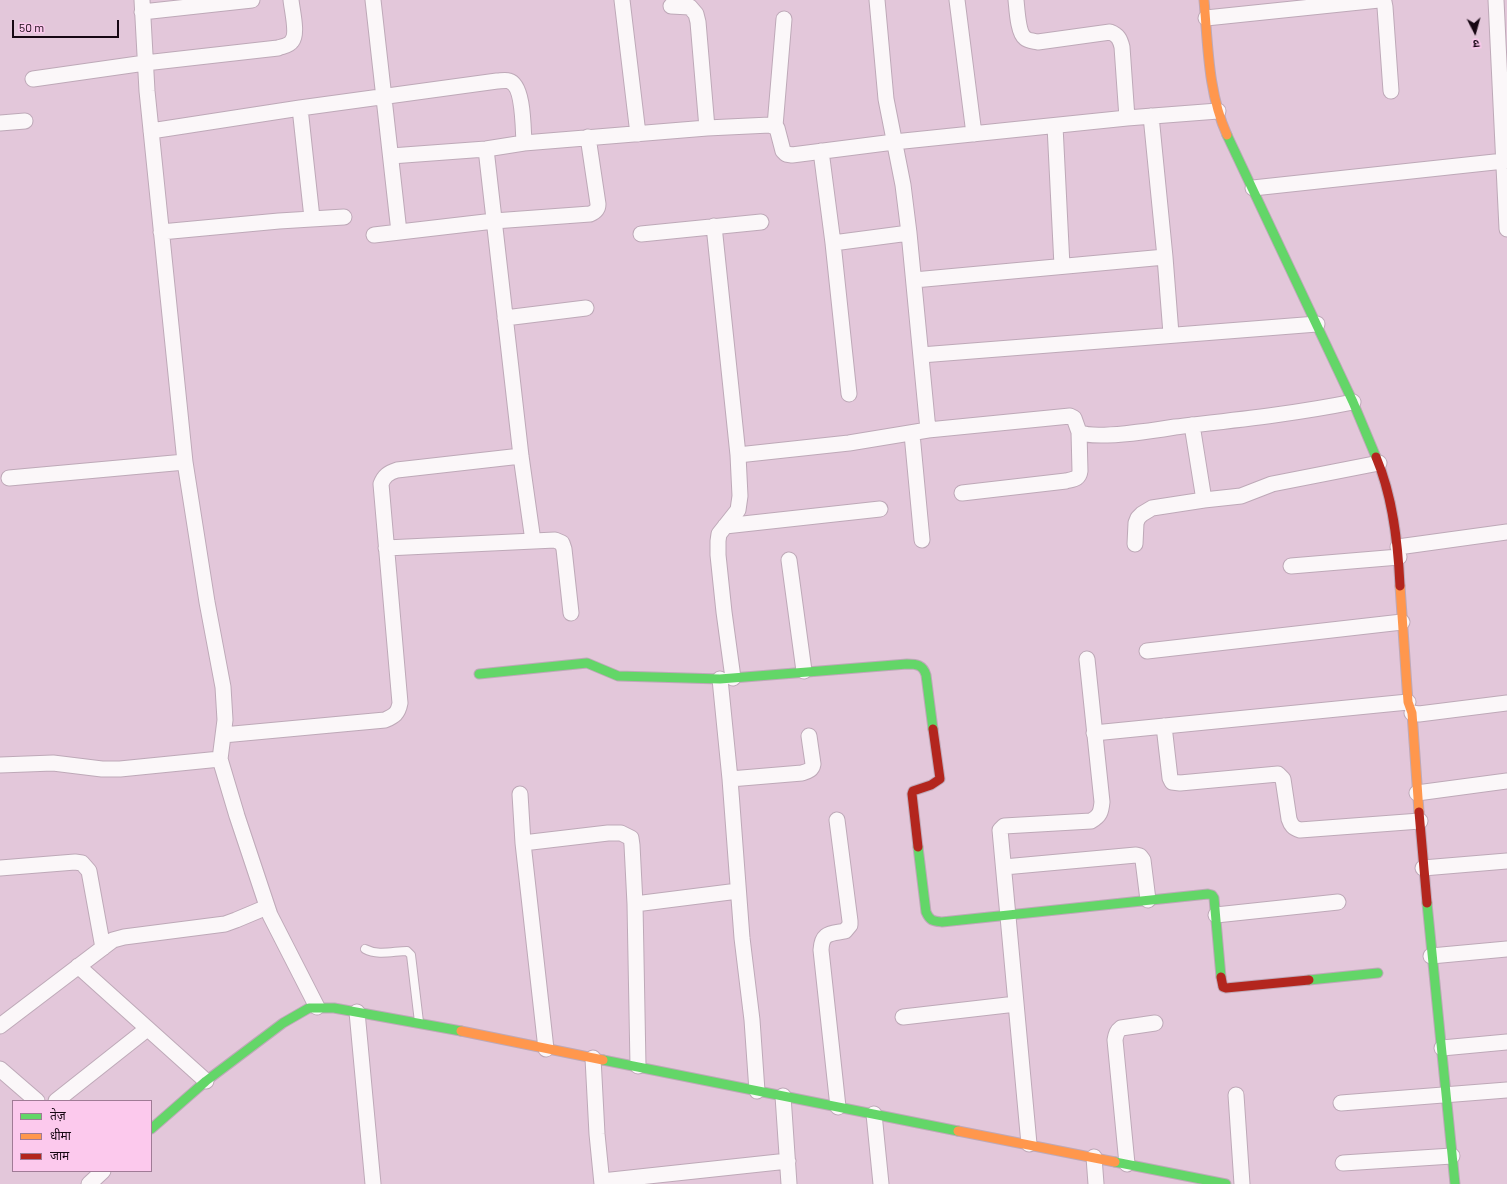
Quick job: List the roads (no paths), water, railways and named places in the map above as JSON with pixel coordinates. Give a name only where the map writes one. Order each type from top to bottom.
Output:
[{"type":"street","points":[[252,0],[142,6],[145,63],[185,462],[207,602],[223,688],[225,708],[220,759],[267,907],[318,1007]]},
{"type":"street","points":[[33,79],[145,63],[278,48],[288,45],[292,42],[295,35],[291,0]]},
{"type":"street","points":[[373,0],[399,232]]},
{"type":"street","points":[[622,0],[638,134]]},
{"type":"street","points":[[877,0],[886,99],[903,185],[909,233],[928,430]]},
{"type":"street","points":[[957,0],[974,134]]},
{"type":"street","points":[[1016,0],[1021,33],[1024,38],[1038,42],[1110,32],[1116,34],[1120,39],[1122,47],[1126,118]]},
{"type":"street","points":[[1204,0],[1213,92],[1222,123],[1353,402],[1379,463],[1389,498],[1398,552],[1402,622],[1420,821],[1422,868],[1455,1184]]},
{"type":"street","points":[[1206,18],[1380,0],[1384,2],[1385,7],[1391,91]]},
{"type":"street","points":[[1496,0],[1507,229]]},
{"type":"street","points":[[671,6],[690,7],[696,14],[698,22],[707,128]]},
{"type":"street","points":[[784,19],[775,126],[778,131],[783,151],[786,154],[792,155],[821,152],[894,142],[1126,118],[1218,111]]},
{"type":"street","points":[[151,131],[384,96],[497,81],[509,81],[515,85],[520,96],[524,143]]},
{"type":"street","points":[[300,108],[312,218]]},
{"type":"street","points":[[1151,116],[1171,334]]},
{"type":"street","points":[[0,123],[25,121]]},
{"type":"street","points":[[391,156],[486,149],[524,143],[588,137],[707,128],[762,125],[775,126]]},
{"type":"street","points":[[1055,126],[1062,266]]},
{"type":"street","points":[[374,235],[494,220],[590,214],[595,212],[598,208],[598,204],[588,137]]},
{"type":"street","points":[[486,149],[521,456],[533,541]]},
{"type":"street","points":[[821,152],[833,243],[849,394]]},
{"type":"street","points":[[1253,188],[1504,161]]},
{"type":"street","points":[[161,232],[312,218],[344,217]]},
{"type":"street","points":[[641,234],[761,222]]},
{"type":"street","points":[[714,226],[738,455],[740,496],[738,510],[719,534],[718,555],[727,679],[730,779],[738,891],[752,1020],[757,1091]]},
{"type":"street","points":[[833,243],[909,233]]},
{"type":"street","points":[[914,280],[1165,258]]},
{"type":"street","points":[[505,318],[586,308]]},
{"type":"street","points":[[921,355],[1171,334],[1317,324]]},
{"type":"street","points":[[1079,432],[1092,435],[1139,432],[1303,411],[1353,402]]},
{"type":"street","points":[[738,455],[849,443],[912,434],[928,430],[1070,416],[1074,418],[1079,432],[1080,471],[1076,478],[1066,481],[962,493]]},
{"type":"street","points":[[1192,425],[1204,500]]},
{"type":"street","points":[[912,434],[922,540]]},
{"type":"street","points":[[223,735],[384,720],[394,716],[398,711],[400,703],[381,484],[384,476],[397,470],[521,456]]},
{"type":"street","points":[[9,478],[185,462]]},
{"type":"street","points":[[1135,544],[1136,523],[1142,514],[1152,508],[1241,496],[1272,484],[1379,463]]},
{"type":"street","points":[[725,526],[880,509]]},
{"type":"street","points":[[1291,566],[1398,552],[1507,532]]},
{"type":"street","points":[[386,548],[555,540],[562,544],[564,549],[571,613]]},
{"type":"street","points":[[790,560],[804,671]]},
{"type":"street","points":[[1147,651],[1402,622]]},
{"type":"street","points":[[1029,1144],[1000,833],[1001,828],[1004,826],[1091,820],[1097,818],[1101,812],[1102,802],[1087,659]]},
{"type":"street","points":[[479,674],[587,663],[618,676],[727,679],[804,671],[916,664],[924,668],[928,682],[940,779],[937,783],[916,789],[912,794],[929,919],[932,921],[942,922],[1211,894],[1214,898],[1223,987],[1226,988],[1378,973]]},
{"type":"street","points":[[1094,733],[1164,726],[1410,708],[1419,714],[1507,703]]},
{"type":"street","points":[[1164,726],[1170,778],[1172,782],[1180,783],[1278,774],[1283,779],[1291,824],[1296,829],[1300,830],[1420,821]]},
{"type":"street","points":[[730,779],[802,773],[809,770],[812,768],[813,764],[809,736]]},
{"type":"street","points":[[0,765],[53,763],[102,769],[120,769],[220,759]]},
{"type":"street","points":[[1417,793],[1507,781]]},
{"type":"street","points":[[520,794],[523,843],[546,1049]]},
{"type":"street","points":[[837,820],[850,925],[845,931],[829,934],[824,937],[821,950],[838,1108]]},
{"type":"street","points":[[523,843],[593,834],[621,833],[631,838],[635,904],[638,1066]]},
{"type":"street","points":[[1004,868],[1136,854],[1143,860],[1148,900]]},
{"type":"street","points":[[1422,868],[1507,861]]},
{"type":"street","points":[[0,868],[75,862],[82,863],[90,871],[103,948]]},
{"type":"street","points":[[635,904],[738,891]]},
{"type":"street","points":[[1216,915],[1338,902]]},
{"type":"street","points":[[0,1026],[113,940],[124,937],[225,924],[267,907]]},
{"type":"street","points":[[1431,956],[1507,949]]},
{"type":"street","points":[[78,966],[206,1081]]},
{"type":"street","points":[[903,1017],[1016,1004]]},
{"type":"street","points":[[152,1128],[206,1081],[283,1023],[309,1008],[318,1007],[334,1008],[420,1025],[461,1031],[838,1108],[1029,1144],[1226,1184]]},
{"type":"street","points":[[357,1012],[373,1184]]},
{"type":"street","points":[[1127,1164],[1115,1040],[1116,1034],[1121,1028],[1155,1023]]},
{"type":"street","points":[[57,1100],[147,1029]]},
{"type":"street","points":[[1442,1048],[1507,1042]]},
{"type":"street","points":[[593,1058],[597,1134],[602,1183],[701,1177],[788,1161]]},
{"type":"street","points":[[0,1069],[36,1100]]},
{"type":"street","points":[[1341,1103],[1507,1090]]},
{"type":"street","points":[[1236,1095],[1242,1184]]},
{"type":"street","points":[[783,1096],[790,1184]]},
{"type":"street","points":[[874,1114],[881,1184]]},
{"type":"street","points":[[1343,1163],[1452,1156]]},
{"type":"street","points":[[1094,1157],[1096,1184]]},
{"type":"street","points":[[89,1184],[102,1172]]},
{"type":"lane","points":[[365,949],[371,952],[407,952],[411,955],[420,1025]]}]
